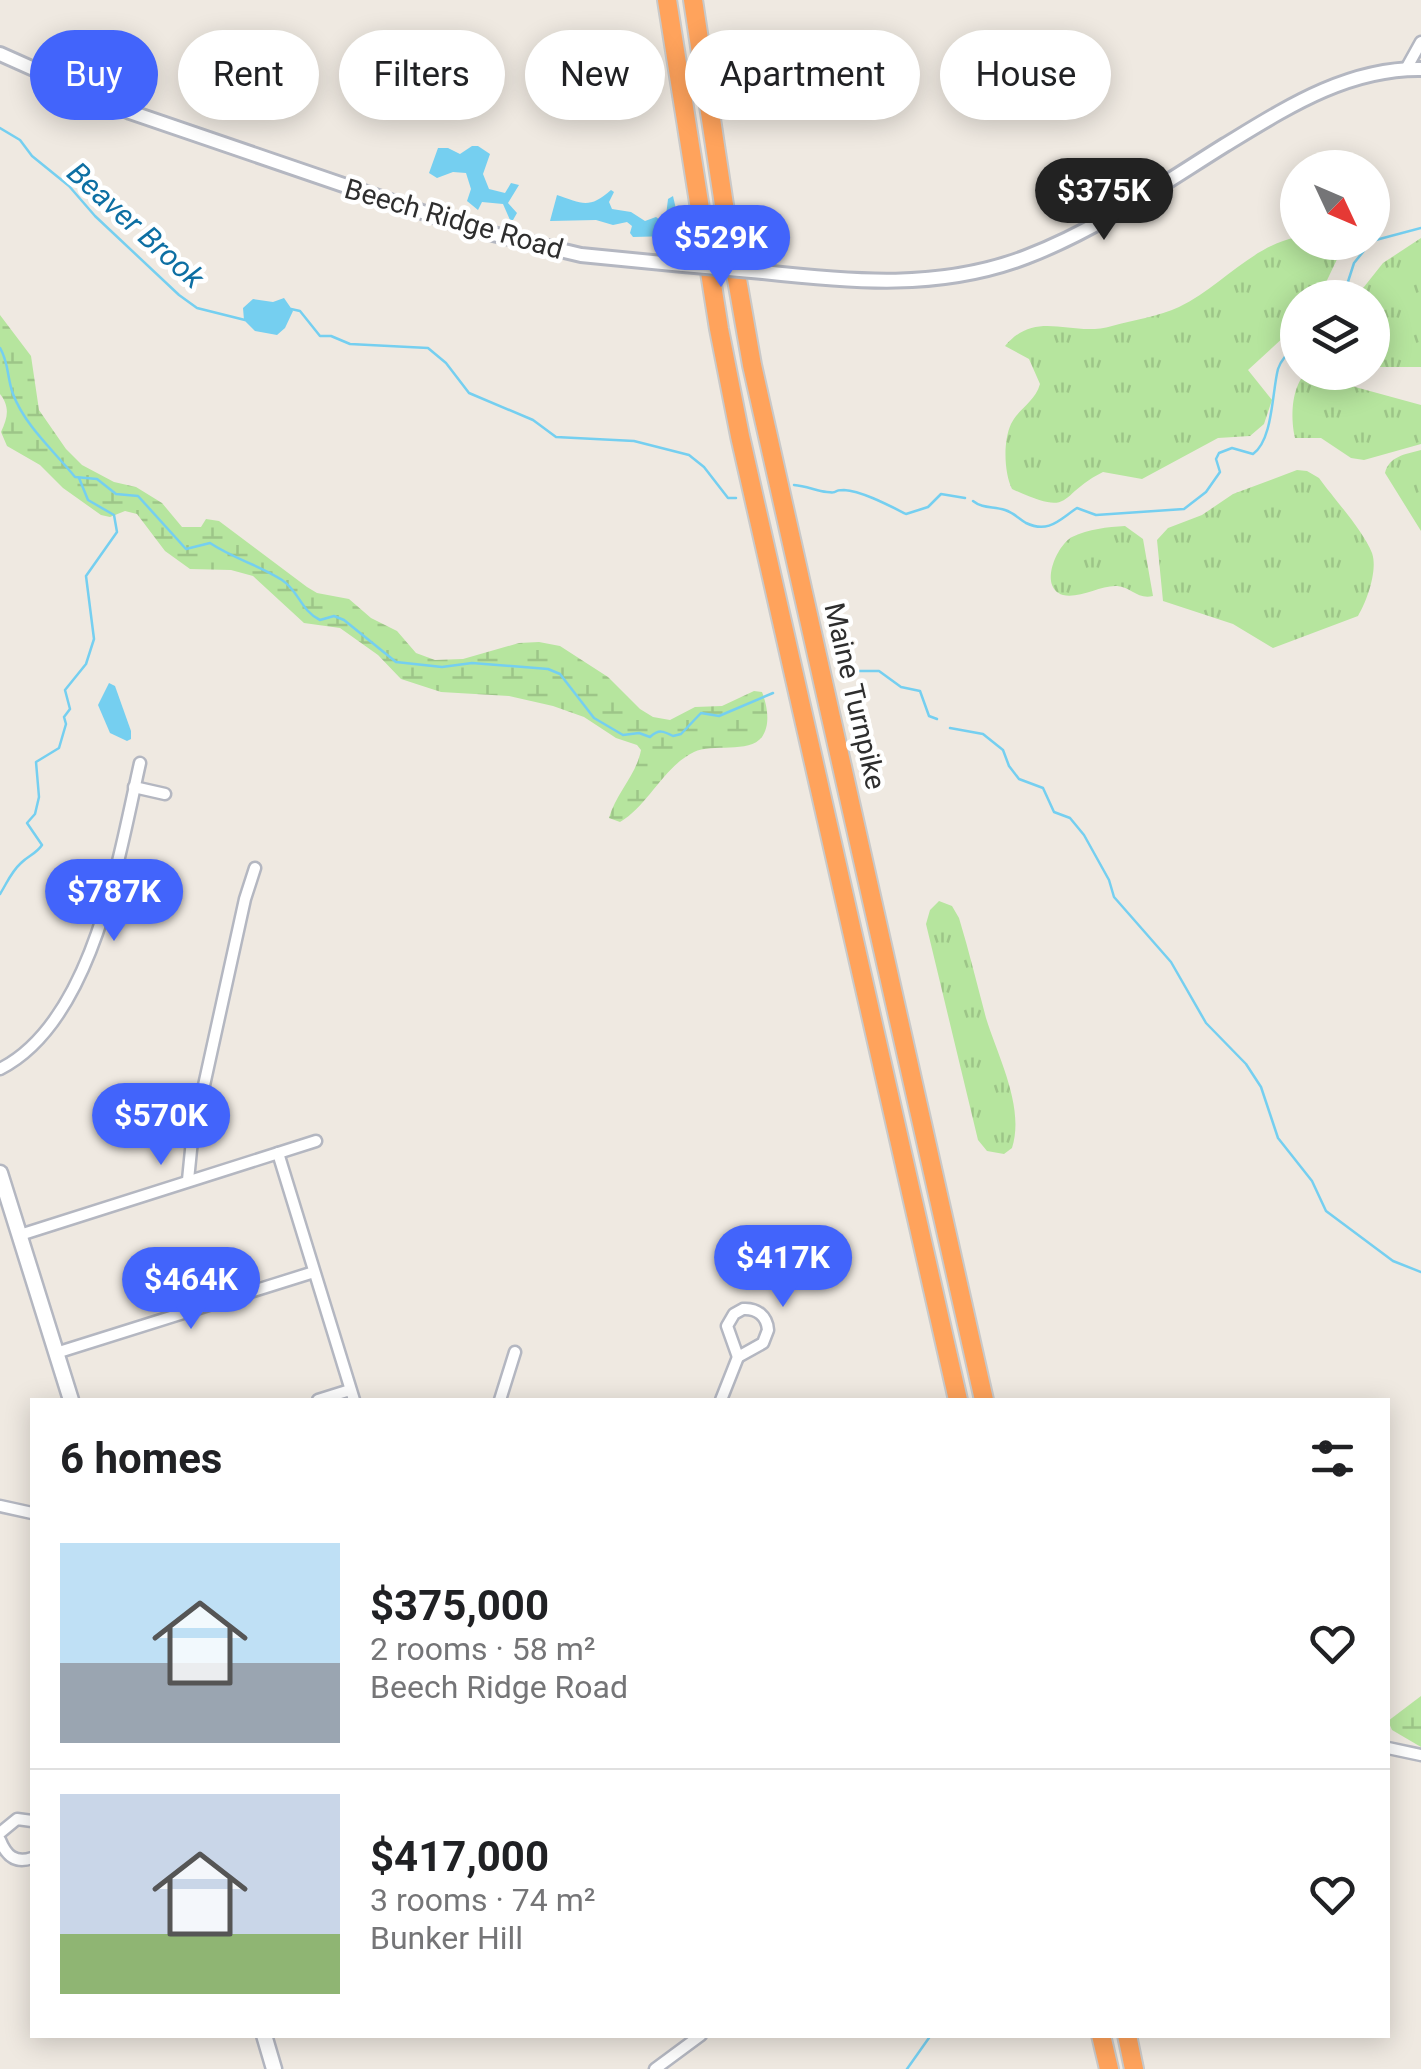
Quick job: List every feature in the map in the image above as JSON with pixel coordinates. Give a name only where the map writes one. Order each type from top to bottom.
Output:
[{"type":"highway","name":"Maine Turnpike","points":[[667,0],[710,276],[737,418],[958,1398]]},
{"type":"highway","name":"Maine Turnpike","points":[[694,0],[752,365],[984,1398]]},
{"type":"highway","points":[[1102,2038],[1108,2069]]},
{"type":"highway","points":[[1128,2038],[1134,2069]]},
{"type":"main road","points":[[0,1174],[69,1398]]},
{"type":"main road","points":[[265,2038],[274,2069]]},
{"type":"street","points":[[1406,69],[1421,42]]},
{"type":"street","name":"Beech Ridge Road","points":[[0,54],[130,112],[472,230],[581,255],[898,282],[953,276],[1013,262],[1066,240],[1326,89],[1367,74],[1421,69]]},
{"type":"street","points":[[0,1070],[47,1034],[67,998],[109,902],[140,762]]},
{"type":"street","points":[[134,787],[165,794]]},
{"type":"street","points":[[188,1180],[192,1140],[255,868]]},
{"type":"street","points":[[20,1235],[316,1141]]},
{"type":"street","points":[[278,1153],[352,1395]]},
{"type":"street","points":[[56,1353],[314,1272]]},
{"type":"street","points":[[722,1398],[738,1357],[760,1345],[766,1337],[766,1320],[753,1310],[736,1312],[728,1323],[738,1357]]},
{"type":"street","points":[[501,1398],[515,1352]]},
{"type":"street","points":[[0,1506],[30,1513]]},
{"type":"street","points":[[1390,1748],[1421,1755]]},
{"type":"street","points":[[30,1821],[17,1819],[0,1836],[14,1859],[30,1858]]},
{"type":"street","points":[[654,2069],[697,2038]]},
{"type":"green space","points":[[1421,238],[1421,367],[1390,367],[1390,280],[1370,280],[1390,258]]},
{"type":"green space","points":[[1280,242],[1280,260],[1337,260],[1327,280],[1280,280],[1280,341],[1248,370],[1272,400],[1264,424],[1250,436],[1218,438],[1142,479],[1103,472],[1056,503],[1012,489],[1007,474],[1008,431],[1040,384],[1029,359],[1005,346],[1017,335],[1042,326],[1097,329],[1171,310],[1194,299]]},
{"type":"green space","points":[[0,315],[31,356],[39,410],[66,449],[82,465],[114,482],[136,487],[162,503],[182,527],[201,527],[206,519],[219,521],[307,587],[317,593],[349,599],[371,618],[397,631],[416,653],[435,660],[463,659],[519,643],[560,646],[608,677],[653,717],[670,720],[695,707],[722,706],[754,691],[762,692],[767,709],[765,732],[748,745],[694,752],[673,767],[630,815],[620,822],[609,818],[638,759],[641,750],[637,745],[616,738],[584,717],[553,706],[509,696],[441,692],[401,679],[378,655],[340,628],[304,623],[253,576],[231,570],[190,569],[165,551],[137,514],[125,511],[110,517],[101,515],[63,488],[40,465],[7,446],[1,432],[7,412],[0,394]]},
{"type":"green space","points":[[1366,390],[1421,405],[1421,444],[1364,460],[1351,458],[1321,438],[1295,438],[1295,392]]},
{"type":"green space","points":[[1421,450],[1421,531],[1385,473],[1394,459]]},
{"type":"green space","points":[[1297,470],[1319,478],[1372,553],[1371,585],[1358,616],[1273,648],[1233,624],[1163,601],[1157,540],[1168,528],[1202,515],[1233,494]]},
{"type":"green space","points":[[1125,526],[1143,539],[1153,596],[1117,586],[1069,596],[1056,591],[1052,566],[1066,541],[1091,530]]},
{"type":"green space","points":[[939,901],[952,906],[959,918],[1013,1099],[1015,1132],[1012,1148],[1004,1154],[987,1151],[978,1140],[926,924],[930,910]]},
{"type":"green space","points":[[1421,1696],[1421,1747],[1392,1730],[1390,1719]]},
{"type":"water","points":[[472,146],[490,154],[483,174],[489,189],[505,193],[511,183],[519,185],[508,203],[517,213],[513,220],[503,204],[482,202],[478,210],[467,201],[471,189],[466,173],[453,172],[437,178],[429,173],[438,148],[460,154]]},
{"type":"water","points":[[611,190],[612,209],[631,212],[645,221],[656,217],[665,224],[668,199],[673,196],[681,231],[672,236],[633,237],[632,226],[627,222],[613,225],[596,220],[550,221],[557,195],[591,202]]},
{"type":"water","points":[[284,298],[293,311],[277,335],[255,331],[244,320],[243,308],[253,299],[273,302]]},
{"type":"water","points":[[109,683],[115,686],[131,731],[127,741],[110,733],[98,705]]},
{"type":"waterway","name":"Beaver Brook","points":[[0,128],[20,140],[32,156],[69,186],[95,216],[179,295],[197,308],[245,320]]},
{"type":"waterway","name":"Beaver Brook","points":[[1390,236],[1421,228]]},
{"type":"waterway","name":"Beaver Brook","points":[[1349,280],[1356,260]]},
{"type":"waterway","name":"Beaver Brook","points":[[291,309],[300,311],[320,336],[350,344],[428,348],[446,363],[469,393],[533,420],[556,437],[634,441],[689,455],[704,467],[728,498],[736,498]]},
{"type":"waterway","points":[[0,348],[18,406],[75,477],[97,479],[116,494],[138,496],[186,549],[210,543],[273,575],[288,585],[314,616],[320,620],[334,616],[344,620],[396,662],[548,669],[560,674],[594,718],[623,735],[681,734],[701,713],[719,716],[773,693]]},
{"type":"waterway","name":"Beaver Brook","points":[[973,501],[1005,510],[1041,527],[1054,524],[1077,508],[1096,515],[1184,509],[1206,492],[1220,472],[1216,459],[1219,453],[1232,448],[1253,454],[1260,447],[1268,427],[1280,365]]},
{"type":"waterway","points":[[0,894],[18,866],[42,845],[27,823],[35,814],[39,797],[36,762],[59,748],[66,724],[64,717],[70,709],[65,690],[86,664],[94,639],[86,576],[117,532],[114,515],[88,500],[79,478]]},
{"type":"waterway","name":"Beaver Brook","points":[[794,485],[831,492],[851,491],[906,514],[928,507],[941,494],[965,498]]},
{"type":"waterway","points":[[844,676],[879,671],[901,687],[920,691],[929,716],[937,719]]},
{"type":"waterway","points":[[950,728],[983,734],[1003,750],[1019,779],[1043,788],[1054,812],[1070,818],[1084,835],[1114,897],[1171,962],[1206,1023],[1246,1064],[1261,1087],[1278,1138],[1312,1181],[1326,1211],[1393,1261],[1421,1272]]},
{"type":"waterway","points":[[907,2069],[929,2038]]}]
